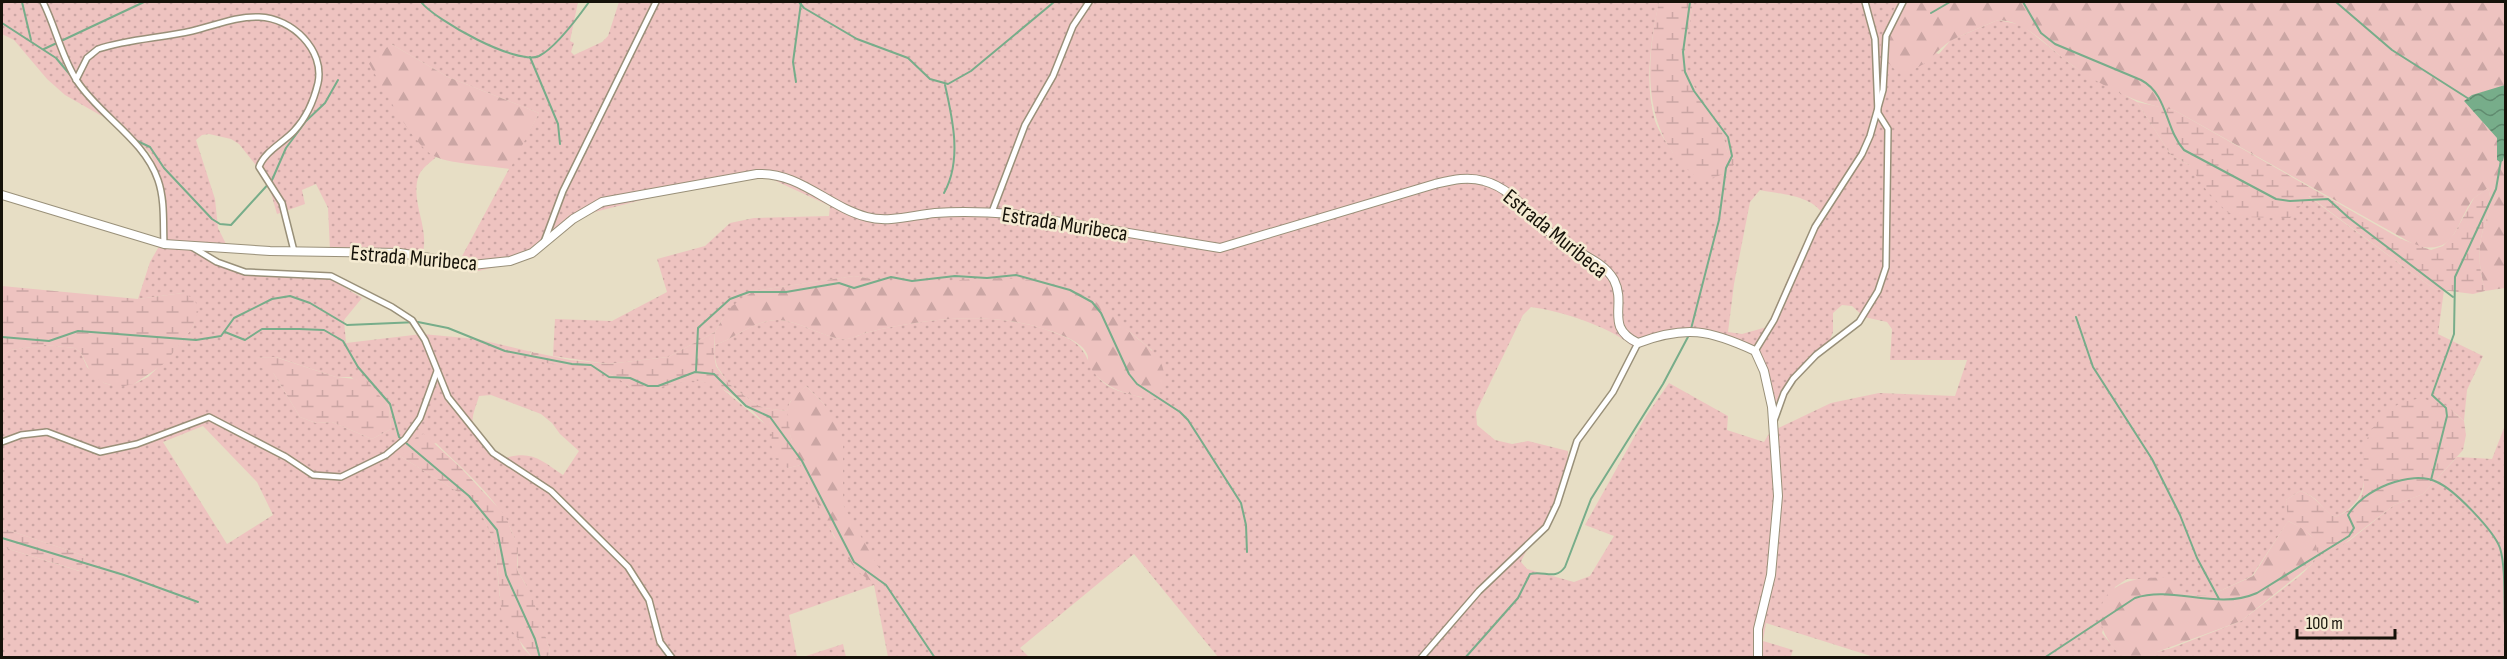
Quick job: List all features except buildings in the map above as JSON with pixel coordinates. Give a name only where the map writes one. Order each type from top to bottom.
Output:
[{"type":"street","points":[[43,2],[61,53],[76,80],[130,137],[150,164],[158,180],[164,244]]},
{"type":"street","points":[[543,245],[563,191],[656,2]]},
{"type":"street","points":[[992,212],[1025,125],[1053,76],[1073,26],[1089,2]]},
{"type":"street","points":[[1772,426],[1793,379],[1816,355],[1859,322],[1869,309],[1884,277],[1888,129],[1878,113],[1875,39],[1865,2]]},
{"type":"street","points":[[1755,351],[1774,320],[1815,227],[1862,154],[1878,113],[1883,90],[1886,36],[1903,2]]},
{"type":"street","points":[[76,80],[87,58],[98,49],[194,31],[244,18],[261,17],[277,21],[305,39],[317,54],[320,68],[313,100],[294,131],[263,159],[259,167],[282,203],[294,251]]},
{"type":"street","name":"Estrada Muribeca","points":[[2,195],[164,244],[294,251],[400,253],[472,265],[510,261],[543,245],[581,213],[602,202],[757,174],[769,173],[791,179],[856,213],[875,219],[938,213],[992,212],[1221,248],[1435,184],[1469,178],[1486,181],[1508,193],[1561,242],[1602,266],[1616,286],[1618,324],[1626,336],[1638,343]]},
{"type":"street","points":[[192,247],[218,262],[245,272],[316,273],[338,278],[411,320],[424,340],[453,405],[493,453],[551,491],[628,567],[649,600],[660,642],[672,657]]},
{"type":"street","points":[[1421,657],[1467,603],[1546,527],[1557,504],[1577,441],[1613,392],[1638,343],[1663,334],[1692,330],[1722,337],[1755,351],[1769,389],[1778,506],[1773,533],[1771,575],[1758,629],[1758,657]]},
{"type":"street","points":[[2,442],[21,435],[47,432],[100,452],[137,444],[209,417],[277,452],[313,475],[341,477],[386,455],[405,439],[420,418],[437,371]]},
{"type":"green space","points":[[2,2],[578,2],[570,41],[574,43],[571,52],[574,55],[602,42],[608,36],[619,2],[1659,2],[1653,31],[1649,76],[1655,121],[1673,153],[1728,153],[1721,129],[1685,72],[1684,57],[1693,2],[1897,2],[1882,37],[1939,54],[1951,40],[1998,20],[2022,25],[2073,66],[2137,102],[2171,155],[2189,165],[2243,217],[2261,216],[2308,196],[2434,289],[2444,290],[2438,334],[2483,356],[2467,390],[2464,421],[2448,409],[2436,404],[2413,401],[2403,405],[2387,420],[2364,450],[2364,481],[2359,498],[2353,505],[2335,517],[2312,497],[2300,491],[2286,500],[2289,520],[2252,576],[2209,596],[2184,594],[2172,581],[2127,579],[2115,587],[2102,633],[2119,654],[2131,657],[1874,657],[1766,623],[1763,641],[1793,650],[1791,656],[1798,657],[1218,657],[1134,554],[1020,648],[1029,657],[888,657],[874,585],[789,615],[797,657],[546,657],[550,654],[549,647],[526,585],[517,570],[517,552],[513,534],[504,516],[478,484],[436,443],[400,456],[477,504],[495,544],[500,599],[523,648],[532,657],[2,657],[2,547],[79,571],[85,556],[2,528],[2,356],[11,350],[45,345],[75,348],[81,353],[87,367],[104,383],[134,384],[148,377],[170,356],[193,327],[195,320],[183,293],[138,299],[150,262],[165,236],[162,183],[151,154],[120,122],[100,115],[65,95],[47,79],[14,40],[2,34]],"holes":[[[391,44],[448,77],[539,113],[460,260],[470,273],[516,262],[543,249],[587,214],[669,193],[718,186],[763,175],[830,206],[829,216],[754,218],[730,223],[705,246],[657,259],[667,292],[612,321],[555,319],[553,356],[608,364],[668,357],[715,332],[723,318],[754,291],[854,276],[894,283],[925,283],[1126,329],[1152,350],[1142,398],[1104,383],[1094,371],[1084,352],[1073,341],[1041,328],[993,319],[968,318],[918,323],[841,339],[795,323],[778,320],[753,326],[715,345],[714,354],[717,366],[728,383],[755,404],[764,408],[787,411],[790,402],[806,386],[824,404],[843,446],[843,505],[876,584],[834,537],[801,465],[788,468],[772,441],[772,433],[765,424],[720,387],[710,382],[691,380],[634,391],[621,380],[598,369],[535,360],[529,354],[532,352],[477,339],[422,334],[346,343],[344,320],[362,298],[319,272],[287,271],[243,275],[208,260],[209,250],[226,244],[218,228],[215,199],[196,140],[202,135],[209,134],[231,139],[239,144],[267,179],[277,214],[305,204],[302,190],[316,184],[328,208],[330,250],[422,255],[424,235],[417,185],[420,172],[436,157],[423,145]],[[1760,190],[1802,199],[1810,202],[1822,213],[1798,255],[1767,327],[1742,334],[1728,332],[1734,284],[1750,202]],[[1842,305],[1852,306],[1864,317],[1887,322],[1892,329],[1890,360],[1967,360],[1955,396],[1879,393],[1831,403],[1770,432],[1764,442],[1727,430],[1728,416],[1669,383],[1646,416],[1585,525],[1614,536],[1590,576],[1574,582],[1527,569],[1521,562],[1560,504],[1568,451],[1528,441],[1512,444],[1495,440],[1477,425],[1476,412],[1523,315],[1531,307],[1557,312],[1602,328],[1627,342],[1636,350],[1656,337],[1715,336],[1756,356],[1771,412],[1785,385],[1809,357],[1829,342],[1833,332],[1833,313]],[[276,357],[336,377],[351,377],[389,406],[391,429],[372,439],[332,422],[316,423],[300,417],[274,374],[256,358]],[[491,395],[541,414],[552,423],[560,434],[579,451],[563,475],[536,458],[522,455],[505,458],[486,444],[477,434],[473,424],[473,414],[479,396]],[[203,426],[257,482],[273,515],[227,544],[163,442]]]},
{"type":"green space","points":[[1659,2],[1693,2],[1684,57],[1685,72],[1721,129],[1728,153],[1737,160],[1730,169],[1717,176],[1701,180],[1681,163],[1667,144],[1658,122],[1652,99],[1650,75],[1651,50]]},
{"type":"green space","points":[[1897,2],[2505,2],[2505,85],[2464,101],[2497,138],[2497,154],[2503,161],[2505,152],[2505,288],[2485,291],[2482,276],[2480,249],[2490,206],[2488,188],[2473,199],[2458,228],[2447,242],[2429,247],[2415,245],[2174,110],[2147,104],[2108,87],[2072,65],[2029,30],[2019,25],[1998,20],[1954,39],[1916,68],[1897,72],[1880,54],[1881,37]]},
{"type":"green space","points":[[391,44],[448,77],[539,113],[510,169],[443,159],[427,151],[408,129],[368,62]]},
{"type":"green space","points":[[2137,102],[2174,110],[2401,239],[2431,250],[2443,246],[2454,234],[2474,198],[2488,188],[2490,206],[2480,241],[2479,256],[2485,291],[2473,294],[2434,289],[2309,196],[2290,218],[2243,217],[2227,212],[2207,191],[2189,165],[2171,155]]},
{"type":"green space","points":[[854,276],[908,282],[1009,278],[1049,283],[1069,289],[1102,306],[1153,352],[1162,365],[1164,381],[1156,399],[1119,390],[1096,375],[1089,365],[1085,351],[1075,342],[1042,328],[993,319],[968,318],[918,323],[841,339],[795,323],[778,320],[753,326],[715,345],[715,332],[723,318],[732,306],[754,291]]},
{"type":"green space","points":[[2,286],[138,299],[183,293],[194,299],[199,309],[193,327],[165,363],[134,384],[119,387],[104,383],[92,375],[81,353],[75,348],[45,345],[11,350],[2,356]]},
{"type":"green space","points":[[715,332],[716,366],[728,383],[755,404],[764,408],[787,411],[791,438],[801,465],[788,468],[777,463],[771,444],[772,434],[757,415],[736,397],[712,384],[689,381],[634,391],[621,380],[608,374],[530,358],[532,352],[570,360],[608,364],[668,357]]},
{"type":"green space","points":[[275,357],[336,377],[366,380],[389,407],[391,429],[372,439],[332,422],[316,423],[300,417],[274,374],[258,366],[256,358]]},
{"type":"green space","points":[[806,386],[824,404],[841,432],[843,505],[887,582],[876,584],[859,572],[848,558],[825,518],[802,469],[788,426],[787,411],[792,400]]},
{"type":"green space","points":[[2421,398],[2445,405],[2464,421],[2466,435],[2463,450],[2423,494],[2394,505],[2340,547],[2323,555],[2317,552],[2312,537],[2288,521],[2286,500],[2300,491],[2311,496],[2335,517],[2355,505],[2363,490],[2364,451],[2371,430],[2381,418],[2399,404]]},
{"type":"green space","points":[[2505,403],[2505,657],[2134,658],[2172,648],[2241,621],[2301,575],[2312,564],[2317,552],[2323,554],[2349,541],[2394,505],[2423,494],[2457,457],[2492,459],[2504,428]]},
{"type":"green space","points":[[424,434],[461,468],[505,515],[518,547],[517,570],[531,594],[549,647],[550,654],[546,657],[532,657],[502,618],[495,544],[477,504],[400,456],[418,435]]},
{"type":"green space","points":[[2288,521],[2304,529],[2317,542],[2317,552],[2312,564],[2241,621],[2146,656],[2120,655],[2109,641],[2100,616],[2102,604],[2108,594],[2118,586],[2131,581],[2163,578],[2173,581],[2184,594],[2209,596],[2253,576]]},
{"type":"green space","points":[[2,528],[85,556],[80,571],[2,547]]},
{"type":"green space","points":[[843,644],[846,657],[803,657]]},
{"type":"water","points":[[2505,85],[2505,152],[2503,161],[2500,162],[2497,160],[2497,138],[2464,101],[2472,95]]},
{"type":"waterway","points":[[22,2],[31,40]]},
{"type":"waterway","points":[[44,49],[144,2]]},
{"type":"waterway","points":[[421,2],[442,19],[477,40],[513,54],[528,57],[539,56],[552,46],[589,2]]},
{"type":"waterway","points":[[799,2],[804,8],[857,39],[908,58],[930,79],[948,84],[971,71],[1054,2]]},
{"type":"waterway","points":[[1690,2],[1683,52],[1685,72],[1694,91],[1728,137],[1732,156],[1726,168],[1719,220],[1691,329]]},
{"type":"waterway","points":[[1931,13],[1950,2]]},
{"type":"waterway","points":[[2023,2],[2041,33],[2055,44],[2141,80],[2150,86],[2184,150],[2276,199],[2290,201],[2328,199],[2349,218],[2453,297]]},
{"type":"waterway","points":[[2336,2],[2392,50],[2469,99]]},
{"type":"waterway","points":[[796,82],[793,62],[801,3]]},
{"type":"waterway","points":[[2,23],[56,58],[72,77]]},
{"type":"waterway","points":[[530,57],[558,124],[560,144]]},
{"type":"waterway","points":[[133,139],[150,147],[164,168],[212,219],[220,224],[231,225],[272,180],[286,148],[306,121],[325,103],[338,80]]},
{"type":"waterway","points":[[944,193],[950,181],[954,154],[953,126],[945,85]]},
{"type":"waterway","points":[[2431,480],[2447,416],[2446,408],[2432,395],[2454,334],[2455,277],[2496,189],[2501,160]]},
{"type":"waterway","points":[[696,371],[698,328],[730,299],[749,292],[786,292],[839,283],[854,288],[891,277],[912,281],[955,276],[987,278],[1016,275],[1070,290],[1092,302],[1101,313],[1129,374],[1137,384],[1180,412],[1188,420],[1241,503],[1246,525],[1247,552]]},
{"type":"waterway","points":[[2,337],[49,341],[78,331],[196,340],[221,336],[234,318],[272,299],[290,296],[310,303],[347,325],[418,322],[448,328],[505,351],[572,364],[591,365],[609,377],[630,378],[648,386],[658,386],[695,372],[714,374],[746,406],[770,417],[802,461],[854,562],[886,585],[935,658]]},
{"type":"waterway","points":[[2076,317],[2093,367],[2152,459],[2180,515],[2197,558],[2219,599]]},
{"type":"waterway","points":[[225,332],[245,340],[262,329],[324,330],[343,341],[358,367],[390,404],[399,437],[469,496],[497,530],[506,575],[535,639],[540,658]]},
{"type":"waterway","points":[[1465,658],[1518,598],[1530,574],[1553,574],[1565,567],[1591,499],[1663,384],[1689,335]]},
{"type":"waterway","points":[[2044,658],[2135,598],[2164,594],[2226,600],[2257,593],[2349,536],[2354,528],[2348,515],[2364,497],[2388,484],[2414,478],[2437,482],[2454,493],[2490,532],[2500,548],[2506,641]]},
{"type":"waterway","points":[[2,538],[124,575],[198,602]]}]
